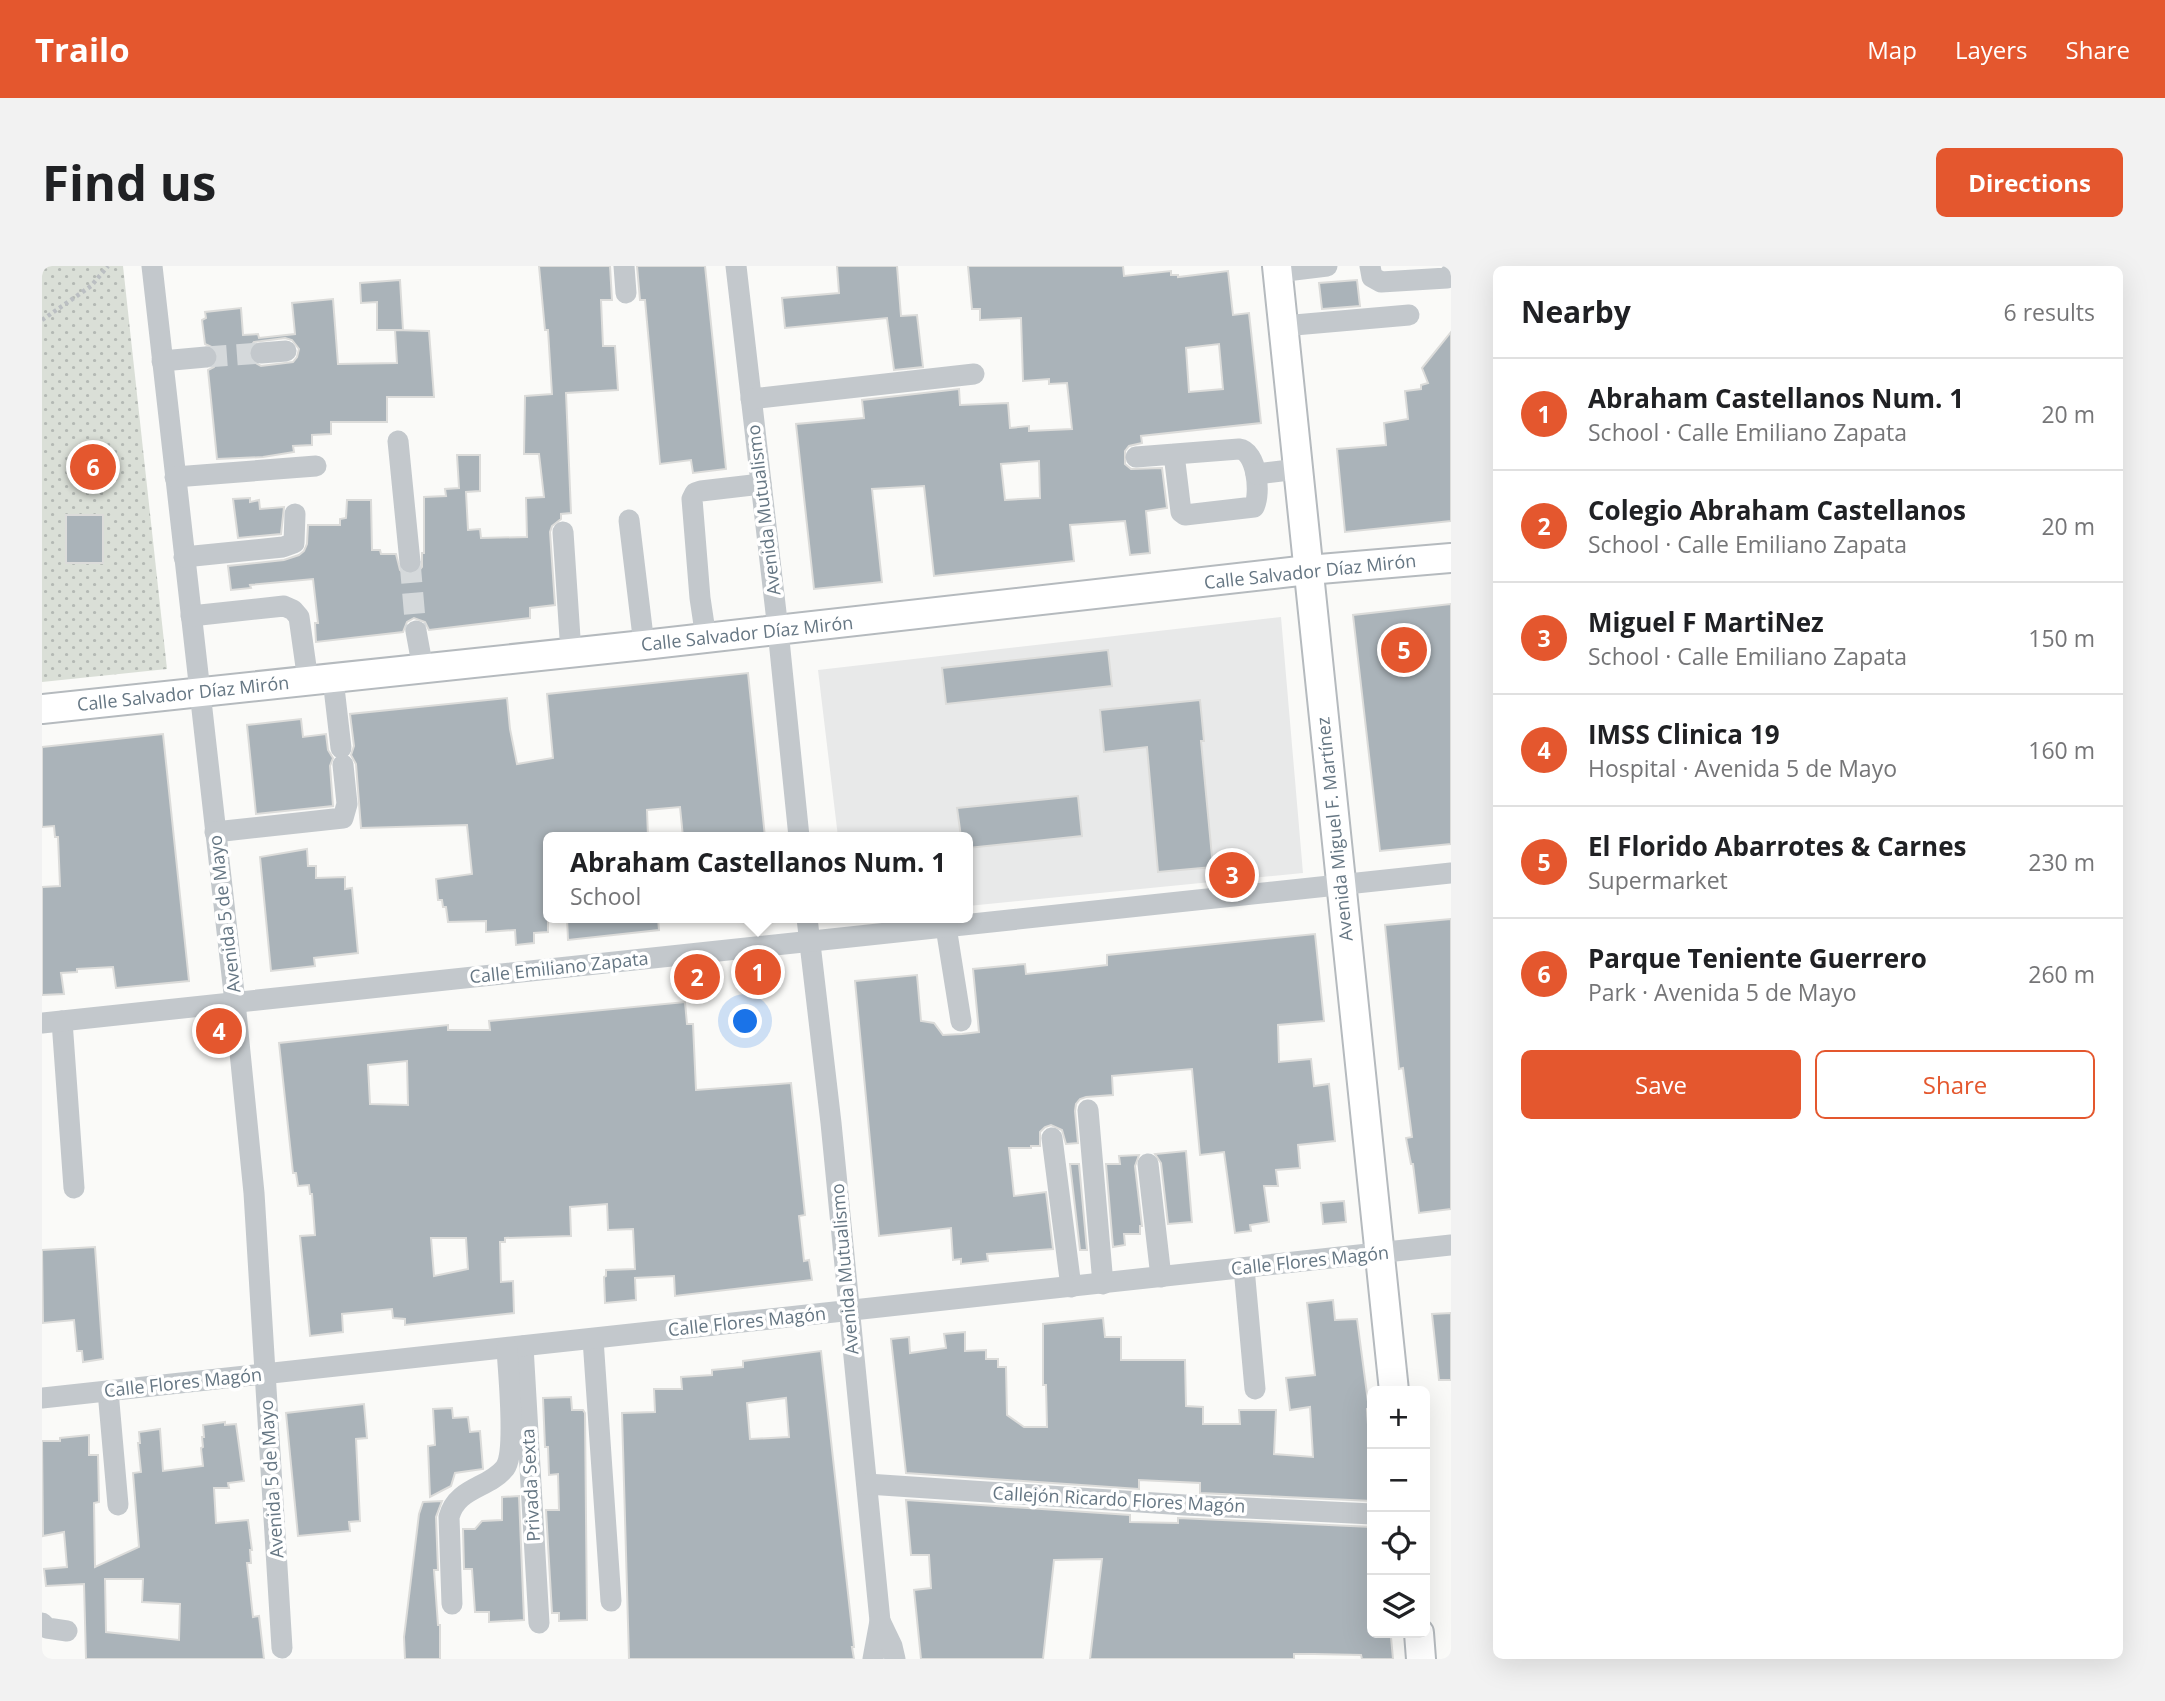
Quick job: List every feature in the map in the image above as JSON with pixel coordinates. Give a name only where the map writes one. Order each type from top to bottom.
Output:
[{"type":"main road","name":"Avenida Miguel F. Martínez","points":[[1277,269],[1393,1386]]},
{"type":"main road","name":"Calle Salvador Díaz Mirón","points":[[42,709],[1308,570],[1451,558]]},
{"type":"main road","points":[[1420,1638],[1422,1659]]},
{"type":"street","name":"Avenida 5 de Mayo","points":[[152,266],[254,1193],[282,1648]]},
{"type":"street","points":[[624,266],[626,293]]},
{"type":"street","name":"Avenida Mutualismo","points":[[736,266],[798,832]]},
{"type":"street","points":[[1277,269],[1327,266]]},
{"type":"street","points":[[1370,266],[1372,277],[1381,282],[1447,278],[1451,273]]},
{"type":"street","points":[[1283,326],[1409,315]]},
{"type":"street","points":[[261,354],[286,351]]},
{"type":"street","points":[[162,361],[206,358]]},
{"type":"street","points":[[751,399],[974,374]]},
{"type":"street","points":[[398,441],[410,562]]},
{"type":"street","points":[[1136,457],[1174,454],[1245,449],[1256,474],[1254,507],[1185,516],[1181,512],[1174,454]]},
{"type":"street","points":[[175,477],[316,466]]},
{"type":"street","points":[[1256,474],[1298,469]]},
{"type":"street","points":[[706,638],[692,499],[701,491],[761,484]]},
{"type":"street","points":[[184,556],[283,547],[294,543],[295,514]]},
{"type":"street","points":[[629,520],[644,645]]},
{"type":"street","points":[[563,532],[570,653]]},
{"type":"street","points":[[191,615],[284,606],[293,610],[299,617],[342,756],[347,804],[343,818],[215,832]]},
{"type":"street","points":[[416,631],[423,669]]},
{"type":"street","name":"Calle Emiliano Zapata","points":[[52,1022],[1451,873]]},
{"type":"street","name":"Avenida Mutualismo","points":[[807,923],[831,1123],[880,1621],[873,1659]]},
{"type":"street","points":[[946,927],[961,1021]]},
{"type":"street","points":[[52,1022],[74,1188]]},
{"type":"street","points":[[1088,1110],[1103,1283]]},
{"type":"street","points":[[1052,1138],[1070,1287]]},
{"type":"street","points":[[1147,1164],[1161,1277]]},
{"type":"street","name":"Calle Flores Magón","points":[[42,1398],[1451,1245]]},
{"type":"street","points":[[1244,1268],[1255,1390]]},
{"type":"street","points":[[593,1339],[611,1601]]},
{"type":"street","points":[[453,1604],[449,1517],[453,1505],[464,1495],[498,1475],[507,1465],[511,1448],[515,1347]]},
{"type":"street","name":"Privada Sexta","points":[[515,1347],[540,1623]]},
{"type":"street","points":[[108,1391],[118,1505]]},
{"type":"street","name":"Callejón Ricardo Flores Magón","points":[[867,1484],[1367,1514]]},
{"type":"street","name":"Avenida Mutualismo","points":[[880,1621],[895,1659]]},
{"type":"street","points":[[42,1623],[47,1628],[67,1631]]},
{"type":"path","points":[[42,320],[91,286],[108,266]]},
{"type":"shaded area","points":[[42,266],[123,266],[167,669],[42,682]]},
{"type":"shaded area","points":[[1281,617],[1303,873],[973,906],[973,832],[837,832],[818,670]]},
{"type":"building","points":[[539,266],[610,266],[612,300],[601,300],[603,346],[615,346],[618,390],[566,393],[571,513],[561,514],[561,519],[552,526],[550,532],[555,605],[530,608],[530,618],[429,630],[425,622],[414,618],[407,622],[403,632],[316,642],[315,623],[318,623],[313,579],[250,585],[251,588],[231,590],[228,566],[284,560],[299,555],[307,544],[308,525],[340,525],[340,519],[346,518],[347,500],[371,500],[372,550],[380,550],[381,554],[396,554],[400,570],[405,574],[417,573],[422,567],[424,553],[424,497],[446,496],[445,489],[459,488],[457,455],[480,455],[480,491],[466,492],[468,530],[480,529],[481,538],[527,537],[526,498],[544,497],[539,454],[524,454],[525,396],[552,394],[548,330],[545,330]]},
{"type":"building","points":[[637,266],[705,266],[726,469],[693,473],[691,460],[660,464],[645,300],[640,300]]},
{"type":"building","points":[[837,266],[897,266],[901,316],[917,315],[923,367],[894,370],[887,318],[785,328],[782,298],[839,293]]},
{"type":"building","points":[[968,266],[1123,266],[1124,276],[1171,271],[1171,275],[1178,277],[1228,271],[1233,315],[1249,313],[1261,423],[1141,436],[1142,443],[1129,446],[1125,451],[1125,464],[1131,469],[1162,468],[1167,508],[1146,511],[1150,553],[1130,555],[1125,521],[1070,525],[1074,561],[934,576],[924,486],[872,489],[882,582],[814,589],[796,424],[864,418],[862,400],[959,389],[960,405],[1008,403],[1010,428],[1029,426],[1029,431],[1072,429],[1067,383],[1049,384],[1049,379],[1023,381],[1021,318],[980,320],[980,309],[972,309]],"holes":[[[1219,344],[1223,389],[1189,392],[1186,348]],[[1039,461],[1040,498],[1005,500],[1001,464]]]},
{"type":"building","points":[[400,280],[403,330],[377,330],[377,302],[361,303],[360,283]]},
{"type":"building","points":[[1357,280],[1360,306],[1322,309],[1319,283]]},
{"type":"building","points":[[333,299],[338,364],[397,363],[395,330],[429,331],[434,397],[387,397],[387,422],[331,422],[331,434],[312,435],[312,445],[293,446],[294,452],[263,457],[217,459],[208,370],[214,367],[219,356],[216,349],[205,344],[202,320],[206,318],[205,312],[241,308],[243,335],[258,334],[259,338],[295,334],[292,303]],"holes":[[[285,338],[292,340],[299,349],[293,362],[261,366],[250,360],[249,348],[254,342]]]},
{"type":"building","points":[[1451,332],[1451,521],[1345,532],[1337,449],[1386,445],[1384,423],[1408,419],[1405,391],[1421,389],[1421,385],[1428,383],[1422,368]]},
{"type":"building","points":[[250,498],[250,502],[259,500],[260,509],[284,507],[281,534],[238,538],[233,499]]},
{"type":"building","points":[[66,515],[103,515],[103,563],[66,563]]},
{"type":"building","points":[[1451,604],[1451,844],[1380,851],[1353,615]]},
{"type":"building","points":[[1108,650],[1112,686],[946,704],[942,668]]},
{"type":"building","points":[[748,673],[764,832],[682,832],[680,807],[647,810],[648,832],[543,832],[543,923],[548,923],[548,932],[534,933],[534,943],[516,945],[515,930],[486,932],[486,921],[448,922],[446,907],[443,907],[442,900],[438,900],[436,879],[472,874],[467,825],[361,828],[356,764],[351,755],[354,746],[350,714],[507,698],[517,764],[553,758],[547,694]]},
{"type":"building","points":[[1200,700],[1204,741],[1201,741],[1213,867],[1158,872],[1147,747],[1104,752],[1100,710]]},
{"type":"building","points":[[301,719],[303,737],[326,734],[328,750],[333,758],[330,766],[333,806],[256,814],[247,725]]},
{"type":"building","points":[[163,734],[189,981],[116,988],[113,967],[77,969],[77,972],[61,973],[64,994],[42,995],[42,887],[60,886],[58,837],[55,837],[54,826],[42,827],[42,747]]},
{"type":"building","points":[[1078,796],[1082,836],[973,847],[973,832],[960,832],[957,808]]},
{"type":"building","points":[[307,849],[308,866],[316,866],[316,878],[345,877],[345,889],[352,888],[358,953],[314,958],[315,966],[271,971],[260,857]]},
{"type":"building","points":[[1451,919],[1451,1209],[1419,1213],[1413,1164],[1406,1138],[1412,1137],[1403,1068],[1399,1069],[1385,925]]},
{"type":"building","points":[[567,923],[658,923],[659,930],[568,940]]},
{"type":"building","points":[[1315,934],[1324,1021],[1278,1025],[1279,1062],[1311,1059],[1314,1086],[1329,1084],[1335,1141],[1298,1145],[1300,1168],[1276,1170],[1278,1186],[1264,1186],[1269,1222],[1250,1225],[1251,1231],[1235,1233],[1224,1152],[1200,1155],[1192,1069],[1112,1076],[1113,1095],[1086,1097],[1076,1104],[1078,1143],[1066,1144],[1062,1130],[1051,1125],[1040,1132],[1040,1146],[1009,1148],[1014,1196],[1046,1192],[1053,1249],[987,1254],[988,1261],[961,1264],[961,1259],[953,1260],[951,1228],[879,1236],[855,981],[917,975],[921,1021],[934,1023],[943,1035],[962,1034],[979,1032],[973,969],[1025,964],[1026,974],[1107,965],[1107,955]]},
{"type":"building","points":[[685,1002],[687,1024],[693,1024],[696,1090],[791,1083],[805,1215],[799,1216],[804,1261],[809,1260],[812,1280],[675,1296],[674,1276],[635,1278],[636,1300],[605,1303],[606,1270],[635,1269],[633,1229],[608,1230],[607,1204],[570,1207],[571,1236],[505,1238],[505,1242],[500,1242],[501,1282],[513,1281],[514,1313],[405,1325],[405,1319],[393,1318],[392,1309],[342,1314],[343,1332],[310,1336],[300,1236],[315,1235],[312,1194],[309,1185],[298,1186],[296,1173],[293,1173],[279,1043],[448,1025],[448,1030],[490,1030],[489,1021]],"holes":[[[407,1061],[408,1105],[370,1104],[368,1065]],[[431,1238],[466,1238],[468,1269],[434,1276]]]},
{"type":"building","points":[[1186,1151],[1192,1222],[1168,1224],[1161,1163],[1155,1154]]},
{"type":"building","points":[[1139,1155],[1135,1166],[1142,1226],[1140,1234],[1124,1234],[1125,1245],[1113,1247],[1106,1164],[1120,1164],[1119,1156]]},
{"type":"building","points":[[1070,1164],[1079,1164],[1087,1250],[1080,1250]]},
{"type":"building","points":[[1344,1201],[1346,1222],[1323,1224],[1321,1203]]},
{"type":"building","points":[[95,1247],[103,1359],[83,1362],[82,1351],[77,1351],[74,1320],[43,1323],[42,1250]]},
{"type":"building","points":[[1333,1300],[1335,1320],[1357,1319],[1367,1394],[1367,1501],[1200,1493],[1200,1483],[1139,1480],[1139,1489],[906,1473],[891,1339],[909,1337],[910,1353],[946,1348],[944,1334],[965,1332],[965,1351],[986,1350],[986,1359],[998,1359],[998,1367],[1006,1367],[1007,1415],[1024,1427],[1047,1427],[1046,1385],[1043,1385],[1043,1324],[1103,1318],[1105,1337],[1121,1337],[1121,1360],[1185,1360],[1186,1406],[1203,1407],[1203,1424],[1240,1424],[1239,1410],[1276,1410],[1274,1454],[1313,1457],[1310,1407],[1290,1410],[1286,1378],[1315,1375],[1307,1303]]},
{"type":"building","points":[[1451,1313],[1451,1380],[1439,1380],[1432,1314]]},
{"type":"building","points":[[821,1351],[854,1659],[629,1659],[622,1413],[655,1412],[654,1389],[682,1389],[681,1377],[712,1375],[712,1370],[743,1367],[743,1361]],"holes":[[[786,1398],[789,1437],[750,1439],[747,1403]]]},
{"type":"building","points":[[571,1397],[572,1410],[583,1410],[585,1413],[587,1620],[559,1621],[559,1613],[552,1613],[546,1510],[559,1510],[558,1474],[549,1475],[543,1398]]},
{"type":"building","points":[[364,1404],[367,1438],[356,1439],[360,1521],[349,1522],[350,1531],[298,1536],[286,1413]]},
{"type":"building","points":[[452,1408],[453,1418],[468,1417],[470,1432],[480,1431],[483,1469],[455,1473],[451,1486],[430,1497],[428,1446],[435,1445],[433,1409]]},
{"type":"building","points":[[225,1422],[225,1425],[236,1424],[244,1481],[228,1483],[229,1488],[214,1488],[216,1523],[248,1520],[252,1550],[251,1563],[247,1563],[253,1617],[259,1616],[264,1659],[86,1659],[84,1584],[46,1586],[44,1569],[67,1567],[64,1532],[43,1536],[42,1441],[60,1441],[60,1438],[89,1435],[89,1455],[98,1455],[99,1502],[94,1503],[95,1567],[139,1547],[133,1473],[141,1472],[139,1432],[160,1429],[163,1471],[203,1466],[203,1425]],"holes":[[[105,1579],[143,1579],[142,1602],[180,1604],[179,1640],[106,1632]]]},
{"type":"building","points":[[519,1496],[524,1620],[489,1622],[489,1612],[475,1612],[472,1569],[464,1569],[463,1529],[475,1529],[482,1521],[502,1520],[502,1497]]},
{"type":"building","points":[[906,1500],[1130,1515],[1130,1522],[1178,1523],[1178,1518],[1367,1527],[1367,1638],[1391,1638],[1393,1659],[1362,1659],[1361,1655],[1294,1654],[1294,1659],[1090,1659],[1102,1559],[1054,1560],[1043,1659],[921,1659],[914,1590],[931,1588],[929,1555],[911,1555]]},
{"type":"building","points":[[442,1501],[436,1517],[438,1570],[434,1570],[440,1625],[440,1659],[405,1659],[404,1637],[419,1514],[423,1502]]},
{"type":"tunnel","points":[[206,357],[261,353]]},
{"type":"tunnel","points":[[410,562],[416,631]]},
{"type":"place","name":"Parque Teniente Guerrero","points":[[93,467]]},
{"type":"place","name":"El Florido Abarrotes & Carnes","points":[[1404,650]]},
{"type":"place","name":"Miguel F MartiNez","points":[[1232,875]]},
{"type":"place","name":"Abraham Castellanos Num. 1","points":[[758,972]]},
{"type":"place","name":"Colegio Abraham Castellanos","points":[[697,977]]},
{"type":"place","name":"IMSS Clinica 19","points":[[219,1031]]}]
